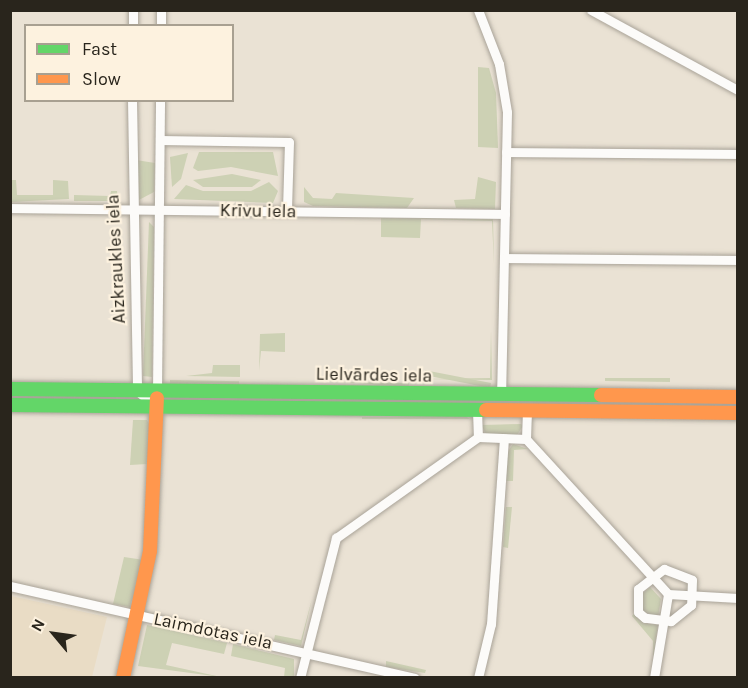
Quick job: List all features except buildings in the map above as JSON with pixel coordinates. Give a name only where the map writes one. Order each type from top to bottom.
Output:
[{"type":"main road","name":"Lielvārdes iela","points":[[10,389],[738,397]]},
{"type":"main road","points":[[123,678],[138,615],[154,516],[157,391]]},
{"type":"main road","points":[[477,394],[477,410]]},
{"type":"main road","points":[[527,410],[528,395]]},
{"type":"main road","name":"Lielvārdes iela","points":[[10,405],[738,413]]},
{"type":"street","points":[[478,10],[505,86],[506,152],[501,394]]},
{"type":"street","points":[[591,10],[738,90]]},
{"type":"street","name":"Aizkraukles iela","points":[[132,102],[131,210],[138,286],[137,391]]},
{"type":"street","points":[[157,391],[160,102]]},
{"type":"street","points":[[160,140],[289,142],[287,211]]},
{"type":"street","points":[[506,152],[738,154]]},
{"type":"street","name":"Krīvu iela","points":[[10,208],[505,214]]},
{"type":"street","points":[[504,258],[738,261]]},
{"type":"street","points":[[137,391],[157,407]]},
{"type":"street","points":[[477,410],[478,437]]},
{"type":"street","points":[[527,410],[526,439],[649,579],[668,594],[738,598]]},
{"type":"street","points":[[300,678],[336,538],[478,437],[526,439]]},
{"type":"street","points":[[478,678],[494,598],[504,438]]},
{"type":"street","points":[[664,569],[685,575],[692,580],[694,597],[671,621],[663,622],[638,612],[638,590],[664,569]]},
{"type":"street","name":"Laimdotas iela","points":[[10,586],[306,651],[415,678]]},
{"type":"street","points":[[654,678],[668,594]]},
{"type":"shaded area","points":[[11,596],[107,617],[92,677],[11,678]]},
{"type":"green space","points":[[478,67],[489,68],[496,93],[498,148],[478,147]]},
{"type":"green space","points":[[199,152],[273,152],[278,176],[231,167],[198,171],[193,168]]},
{"type":"green space","points":[[188,153],[181,179],[172,187],[170,157]]},
{"type":"green space","points":[[136,160],[155,163],[154,192],[137,201]]},
{"type":"green space","points":[[232,174],[261,180],[252,187],[203,187],[193,180]]},
{"type":"green space","points":[[478,177],[496,182],[495,209],[456,208],[454,200],[475,199]]},
{"type":"green space","points":[[11,180],[16,180],[17,195],[53,195],[53,180],[68,181],[69,199],[11,202]]},
{"type":"green space","points":[[269,182],[278,191],[273,203],[174,199],[186,185],[203,191],[251,191]]},
{"type":"green space","points":[[304,187],[313,198],[332,199],[336,193],[414,198],[407,208],[313,206],[304,202]]},
{"type":"green space","points":[[111,191],[117,191],[118,201],[74,201],[74,195],[110,196]]},
{"type":"green space","points":[[381,218],[493,219],[494,265],[492,221],[421,219],[420,238],[381,237]]},
{"type":"green space","points":[[149,222],[154,227],[152,377],[143,376]]},
{"type":"green space","points":[[491,330],[492,380],[421,379],[490,378]]},
{"type":"green space","points":[[285,333],[285,352],[261,351],[259,371],[260,334]]},
{"type":"green space","points":[[213,365],[240,365],[240,377],[186,376],[212,373]]},
{"type":"green space","points":[[425,370],[491,383],[490,388],[424,375]]},
{"type":"green space","points":[[605,378],[670,378],[670,382],[605,381]]},
{"type":"green space","points":[[170,380],[239,381],[239,386],[170,385]]},
{"type":"green space","points":[[341,382],[409,383],[409,387]]},
{"type":"green space","points":[[11,394],[116,396],[116,402],[11,400]]},
{"type":"green space","points":[[170,396],[470,399],[470,405],[170,401]]},
{"type":"green space","points":[[533,400],[737,403],[738,407],[533,405]]},
{"type":"green space","points":[[465,416],[470,419],[362,419],[362,417]]},
{"type":"green space","points":[[133,420],[147,420],[151,428],[147,464],[130,465]]},
{"type":"green space","points":[[521,424],[523,426],[517,435],[486,434],[481,425]]},
{"type":"green space","points":[[513,444],[528,449],[514,450],[513,481],[506,481],[507,453]]},
{"type":"green space","points":[[506,507],[512,507],[508,548],[503,547]]},
{"type":"green space","points":[[124,557],[144,560],[130,607],[113,604]]},
{"type":"green space","points":[[650,587],[661,599],[658,617],[642,611],[641,595]]},
{"type":"green space","points":[[312,599],[301,646],[274,640],[275,635],[301,640]]},
{"type":"green space","points":[[635,612],[644,623],[658,625],[653,660],[653,641],[632,616]]},
{"type":"green space","points":[[147,625],[227,643],[224,654],[172,643],[166,665],[221,677],[138,666]]},
{"type":"green space","points":[[233,644],[294,659],[294,677],[284,677],[285,668],[231,656]]},
{"type":"green space","points":[[386,661],[426,670],[425,673],[386,667]]},
{"type":"traffic: fast","points":[[10,389],[601,395]]},
{"type":"traffic: fast","points":[[10,405],[486,410]]},
{"type":"traffic: slow","points":[[601,395],[738,397]]},
{"type":"traffic: slow","points":[[123,678],[150,551],[157,398]]},
{"type":"traffic: slow","points":[[486,410],[738,413]]}]
